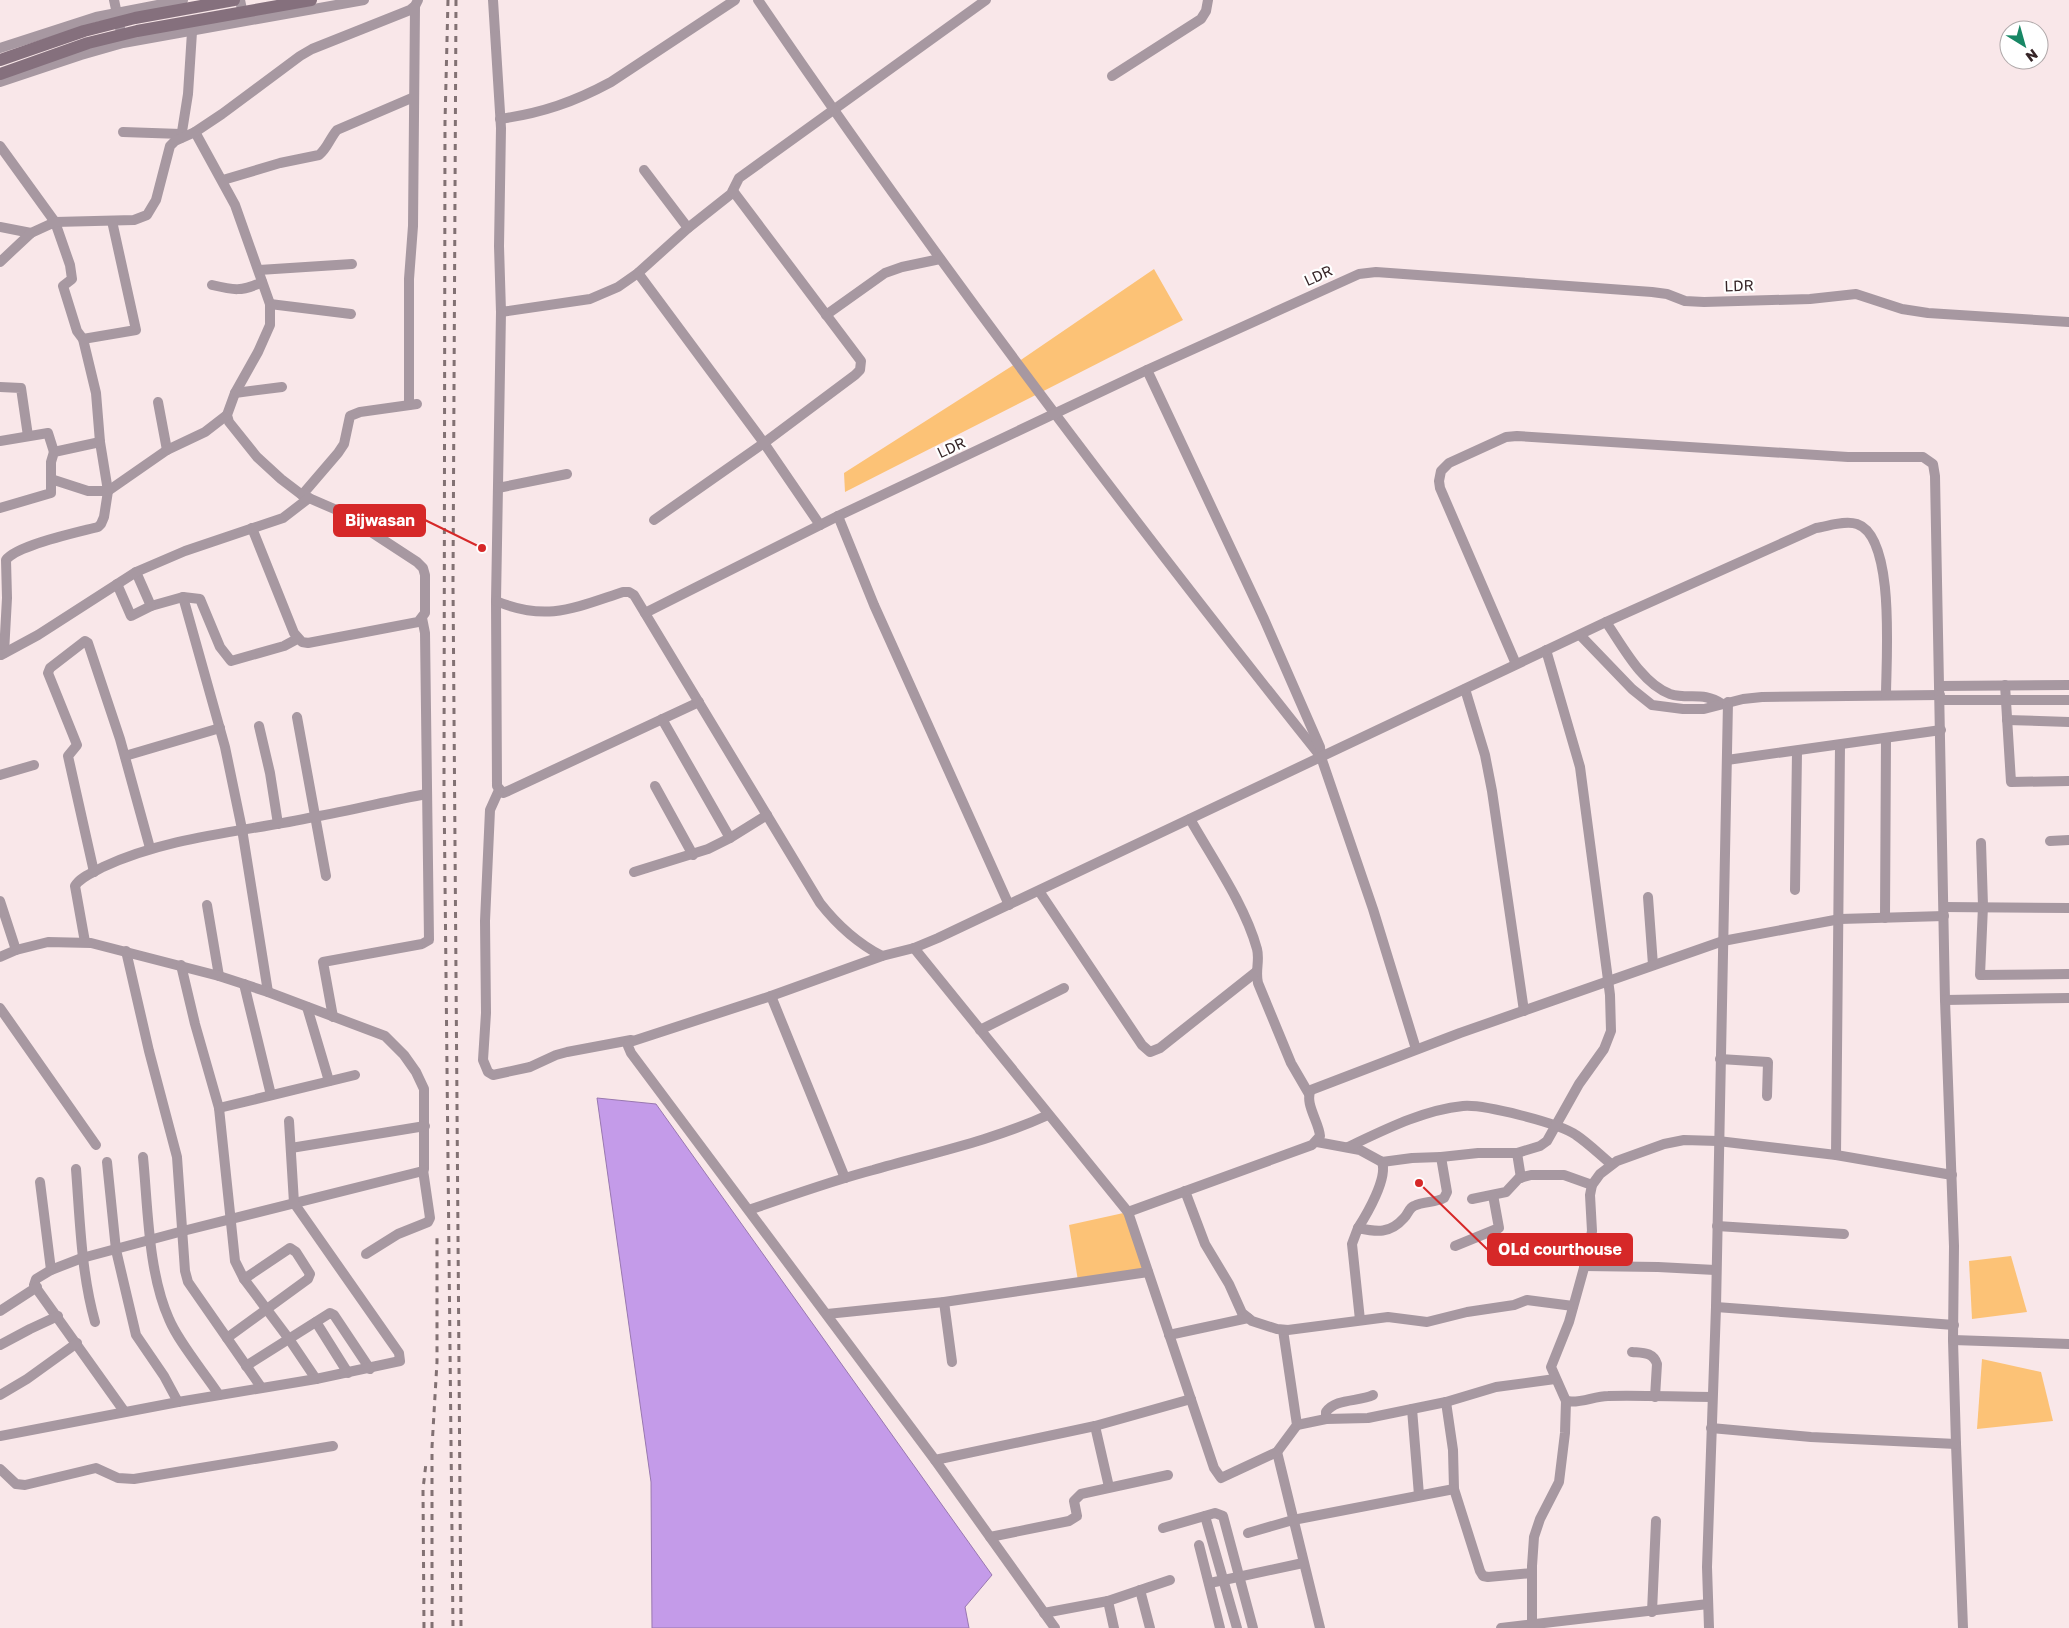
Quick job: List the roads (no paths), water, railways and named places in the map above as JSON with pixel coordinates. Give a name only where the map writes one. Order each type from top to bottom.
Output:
[{"type":"main road","points":[[0,60],[126,20],[234,0]]},
{"type":"main road","points":[[0,74],[79,46],[137,31],[311,0]]},
{"type":"street","points":[[114,0],[123,43]]},
{"type":"street","points":[[0,48],[65,26],[117,12],[183,0]]},
{"type":"street","points":[[240,0],[245,22]]},
{"type":"street","points":[[0,82],[123,43],[364,0]]},
{"type":"street","points":[[493,0],[500,120],[499,246],[501,312],[496,601],[496,780],[499,790],[490,810],[485,921],[486,1013],[483,1060],[486,1070],[493,1075],[530,1067],[561,1054],[631,1040],[771,996],[882,956],[914,948],[1039,891],[1606,622],[1816,528],[1846,523],[1857,524],[1862,527],[1878,547],[1883,568],[1886,599],[1886,695]]},
{"type":"street","points":[[500,120],[525,116],[563,106],[591,93],[612,82],[735,0]]},
{"type":"street","points":[[758,0],[940,259],[1125,508],[1321,757]]},
{"type":"street","points":[[501,312],[590,299],[618,287],[733,191],[739,178],[986,0]]},
{"type":"street","points":[[1112,76],[1201,19],[1206,11],[1208,0]]},
{"type":"street","points":[[0,146],[55,222],[70,265],[72,279],[63,286],[77,331],[83,339],[96,393],[100,442],[108,491],[103,521],[98,527],[40,543],[16,552],[6,560],[8,598],[2,648],[38,635],[136,572],[185,551],[283,518],[306,497],[338,454],[344,444],[350,416],[360,412],[413,404],[409,279],[413,226],[417,3]]},
{"type":"street","points":[[123,132],[181,136],[195,132],[312,49],[410,10],[417,3]]},
{"type":"street","points":[[0,262],[31,233],[55,222],[134,220],[147,215],[156,200],[170,146],[181,136],[187,100],[192,32]]},
{"type":"street","points":[[222,180],[280,163],[319,156],[337,130],[414,97]]},
{"type":"street","points":[[51,479],[88,490],[108,491],[167,450],[205,432],[227,415],[235,393],[258,352],[270,325],[270,304],[243,223],[195,132]]},
{"type":"street","points":[[644,170],[688,228]]},
{"type":"street","points":[[654,520],[764,443],[860,370],[861,361],[733,191]]},
{"type":"street","points":[[83,339],[136,330],[112,221]]},
{"type":"street","points":[[0,227],[31,233]]},
{"type":"street","points":[[826,315],[885,273],[902,267],[940,259]]},
{"type":"street","points":[[259,270],[352,264]]},
{"type":"street","points":[[638,272],[764,443],[820,525]]},
{"type":"street","name":"LDR","points":[[645,612],[838,516],[1147,370],[1353,276],[1376,272],[1652,292],[1694,302],[1810,299],[1856,294],[1902,309],[1928,313],[2069,322]]},
{"type":"street","points":[[212,285],[240,290],[248,289],[262,282]]},
{"type":"street","points":[[270,304],[351,314]]},
{"type":"street","points":[[1147,370],[1268,628],[1320,747],[1321,757],[1373,909],[1416,1049]]},
{"type":"street","points":[[0,387],[21,388],[28,436]]},
{"type":"street","points":[[235,393],[282,387]]},
{"type":"street","points":[[158,402],[167,450]]},
{"type":"street","points":[[227,415],[229,422],[257,457],[281,479],[306,497],[338,511],[418,562],[423,568],[425,575],[425,613],[418,622],[308,643],[297,639],[252,528]]},
{"type":"street","points":[[0,441],[48,433],[54,452],[51,462],[51,493],[0,508]]},
{"type":"street","points":[[1516,664],[1449,510],[1439,481],[1441,472],[1449,463],[1506,437],[1529,435],[1614,443],[1848,457],[1923,457],[1933,464],[1935,476],[1941,730],[1945,1000],[1952,1175],[1953,1340],[1963,1628]]},
{"type":"street","points":[[54,452],[100,442]]},
{"type":"street","points":[[498,488],[567,474]]},
{"type":"street","points":[[838,516],[882,622],[1009,905]]},
{"type":"street","points":[[136,572],[151,606]]},
{"type":"street","points":[[117,584],[131,616],[151,606],[182,597],[200,599],[220,647],[231,661],[284,646],[297,639]]},
{"type":"street","points":[[496,601],[512,607],[550,613],[571,609],[623,592],[629,592],[634,595],[828,913],[842,930],[861,945],[882,956]]},
{"type":"street","points":[[182,597],[220,728],[242,829],[268,992]]},
{"type":"street","points":[[333,1017],[323,962],[422,944],[429,940],[425,633],[422,618]]},
{"type":"street","points":[[1606,622],[1645,677],[1655,686],[1669,694],[1707,696],[1725,703]]},
{"type":"street","points":[[1580,635],[1632,689],[1652,704],[1660,707],[1704,709],[1725,703],[1762,697],[1940,693],[2006,685],[2069,685]]},
{"type":"street","points":[[94,872],[68,756],[77,744],[48,673],[50,668],[85,641],[88,643],[98,668],[125,756],[150,848]]},
{"type":"street","points":[[1317,1142],[1360,1150],[1382,1162],[1478,1153],[1517,1153],[1540,1146],[1547,1141],[1558,1125],[1579,1084],[1610,1039],[1610,995],[1580,767],[1546,650]]},
{"type":"street","points":[[2006,685],[2011,782],[2069,781]]},
{"type":"street","points":[[1465,688],[1485,756],[1524,1011]]},
{"type":"street","points":[[1940,693],[2006,699],[2069,700]]},
{"type":"street","points":[[499,790],[508,792],[699,702]]},
{"type":"street","points":[[1709,1628],[1711,1428],[1716,1307],[1715,1270],[1728,760],[1725,703]]},
{"type":"street","points":[[298,717],[326,876]]},
{"type":"street","points":[[662,719],[730,838]]},
{"type":"street","points":[[2007,720],[2069,722]]},
{"type":"street","points":[[259,726],[270,773],[278,824]]},
{"type":"street","points":[[125,756],[220,728]]},
{"type":"street","points":[[1728,760],[1797,752],[1941,730]]},
{"type":"street","points":[[1885,918],[1886,738]]},
{"type":"street","points":[[1836,1155],[1840,919],[1840,745]]},
{"type":"street","points":[[1795,890],[1797,752]]},
{"type":"street","points":[[0,775],[34,765]]},
{"type":"street","points":[[655,786],[693,855]]},
{"type":"street","points":[[84,942],[75,886],[79,881],[94,872],[150,848],[176,841],[278,824],[426,794]]},
{"type":"street","points":[[634,872],[693,855],[730,838],[767,815]]},
{"type":"street","points":[[1128,1212],[1312,1145],[1317,1142],[1320,1136],[1309,1100],[1309,1094],[1291,1063],[1258,983],[1256,972],[1257,950],[1246,921],[1190,818]]},
{"type":"street","points":[[2050,840],[2069,840]]},
{"type":"street","points":[[1980,843],[1983,906],[1980,974],[2069,974]]},
{"type":"street","points":[[1039,891],[1142,1045],[1150,1052],[1160,1048],[1256,972]]},
{"type":"street","points":[[1648,897],[1654,965]]},
{"type":"street","points":[[0,901],[16,950]]},
{"type":"street","points":[[206,905],[219,976]]},
{"type":"street","points":[[1309,1094],[1315,1088],[1416,1049],[1723,941],[1840,919],[1885,918],[1983,906],[2069,908]]},
{"type":"street","points":[[0,957],[16,950],[48,942],[84,942],[126,951],[181,965],[268,992],[370,1029],[385,1036],[395,1044],[416,1072],[424,1089],[424,1170],[430,1218],[428,1222],[398,1234],[366,1254]]},
{"type":"street","points":[[914,948],[1128,1212],[1214,1468],[1221,1478],[1277,1452],[1297,1425],[1326,1419],[1368,1418],[1446,1402],[1496,1387],[1555,1379]]},
{"type":"street","points":[[126,951],[148,1051],[176,1157],[185,1271],[188,1282],[262,1387]]},
{"type":"street","points":[[181,965],[195,1024],[219,1108],[223,1132],[234,1261],[244,1279],[316,1379]]},
{"type":"street","points":[[244,984],[271,1095]]},
{"type":"street","points":[[980,1030],[1064,988]]},
{"type":"street","points":[[771,996],[845,1178]]},
{"type":"street","points":[[1945,1000],[2069,998]]},
{"type":"street","points":[[307,1007],[329,1081]]},
{"type":"street","points":[[0,1008],[96,1145]]},
{"type":"street","points":[[631,1040],[628,1046],[631,1053],[935,1460],[1055,1628]]},
{"type":"street","points":[[1720,1059],[1768,1062],[1767,1096]]},
{"type":"street","points":[[219,1108],[355,1075]]},
{"type":"street","points":[[1348,1147],[1424,1115],[1463,1106],[1485,1107],[1558,1125],[1575,1134],[1611,1164]]},
{"type":"street","points":[[749,1210],[845,1178],[957,1148],[1008,1132],[1048,1115]]},
{"type":"street","points":[[0,1436],[124,1411],[370,1369],[400,1361],[401,1355],[294,1203],[289,1120]]},
{"type":"street","points":[[291,1148],[425,1126]]},
{"type":"street","points":[[1532,1624],[1534,1537],[1540,1519],[1559,1482],[1562,1471],[1566,1401],[1555,1379],[1552,1367],[1569,1322],[1584,1266],[1592,1231],[1590,1195],[1592,1185],[1600,1174],[1611,1164],[1674,1141],[1718,1141],[1836,1155],[1952,1175]]},
{"type":"street","points":[[1517,1153],[1521,1178]]},
{"type":"street","points":[[143,1157],[151,1240],[158,1282],[169,1319],[174,1330],[220,1395]]},
{"type":"street","points":[[1358,1228],[1378,1232],[1389,1230],[1406,1217],[1410,1208],[1415,1205],[1444,1198],[1447,1192],[1441,1157]]},
{"type":"street","points":[[107,1162],[116,1250],[136,1335],[164,1376],[178,1402]]},
{"type":"street","points":[[1360,1320],[1352,1244],[1358,1228],[1371,1206],[1382,1174],[1382,1162]]},
{"type":"street","points":[[76,1169],[82,1258],[90,1305],[95,1322]]},
{"type":"street","points":[[124,1411],[34,1281],[51,1270],[82,1258],[424,1170]]},
{"type":"street","points":[[1472,1199],[1506,1192],[1521,1178],[1531,1175],[1564,1175],[1592,1185]]},
{"type":"street","points":[[40,1182],[51,1270]]},
{"type":"street","points":[[1185,1191],[1205,1244],[1229,1284],[1237,1304],[1248,1318]]},
{"type":"street","points":[[1454,1246],[1499,1228],[1493,1195]]},
{"type":"street","points":[[1717,1226],[1844,1234]]},
{"type":"street","points":[[227,1338],[310,1278],[310,1274],[296,1252],[290,1248],[244,1279]]},
{"type":"street","points":[[1584,1266],[1715,1270]]},
{"type":"street","points":[[827,1314],[944,1302],[1148,1272]]},
{"type":"street","points":[[0,1312],[37,1287]]},
{"type":"street","points":[[1169,1335],[1248,1318],[1283,1330],[1388,1317],[1427,1322],[1467,1312],[1514,1305],[1527,1300],[1573,1306]]},
{"type":"street","points":[[944,1302],[952,1362]]},
{"type":"street","points":[[1716,1307],[1954,1325]]},
{"type":"street","points":[[246,1366],[330,1313],[333,1314],[370,1369]]},
{"type":"street","points":[[0,1345],[30,1328],[58,1316]]},
{"type":"street","points":[[316,1322],[348,1373]]},
{"type":"street","points":[[1283,1330],[1297,1425]]},
{"type":"street","points":[[1953,1340],[2069,1344]]},
{"type":"street","points":[[0,1395],[27,1379],[77,1343]]},
{"type":"street","points":[[1632,1352],[1649,1354],[1656,1359],[1655,1397]]},
{"type":"street","points":[[1326,1419],[1326,1412],[1330,1408],[1373,1395]]},
{"type":"street","points":[[1566,1401],[1577,1402],[1607,1396],[1712,1397]]},
{"type":"street","points":[[935,1460],[1094,1426],[1191,1399]]},
{"type":"street","points":[[1446,1402],[1453,1450],[1454,1489],[1475,1558],[1483,1576],[1532,1573]]},
{"type":"street","points":[[1412,1409],[1419,1495]]},
{"type":"street","points":[[1094,1426],[1109,1487]]},
{"type":"street","points":[[1711,1428],[1811,1437],[1956,1444]]},
{"type":"street","points":[[0,1469],[16,1484],[25,1485],[96,1468],[118,1478],[134,1479],[333,1446]]},
{"type":"street","points":[[1277,1452],[1320,1628]]},
{"type":"street","points":[[990,1536],[1069,1522],[1077,1516],[1074,1501],[1077,1496],[1109,1487],[1168,1475]]},
{"type":"street","points":[[1248,1532],[1293,1520],[1454,1489]]},
{"type":"street","points":[[1163,1528],[1215,1513],[1223,1516],[1253,1628]]},
{"type":"street","points":[[1205,1516],[1237,1628]]},
{"type":"street","points":[[1652,1612],[1656,1520]]},
{"type":"street","points":[[1199,1545],[1220,1628]]},
{"type":"street","points":[[1210,1583],[1303,1564]]},
{"type":"street","points":[[1044,1613],[1108,1602],[1170,1580]]},
{"type":"street","points":[[1140,1590],[1150,1628]]},
{"type":"street","points":[[1108,1602],[1114,1628]]},
{"type":"street","points":[[1501,1628],[1708,1604]]},
{"type":"railway","points":[[448,0],[445,122],[444,787],[453,1628]]},
{"type":"railway","points":[[456,0],[453,583],[461,1628]]},
{"type":"railway","points":[[432,1628],[432,1447],[437,1362],[437,1234]]},
{"type":"railway","points":[[424,1628],[423,1489],[426,1463]]},
{"type":"place","name":"Bijwasan","points":[[482,548]]},
{"type":"place","name":"OLd courthouse","points":[[1419,1183]]}]
